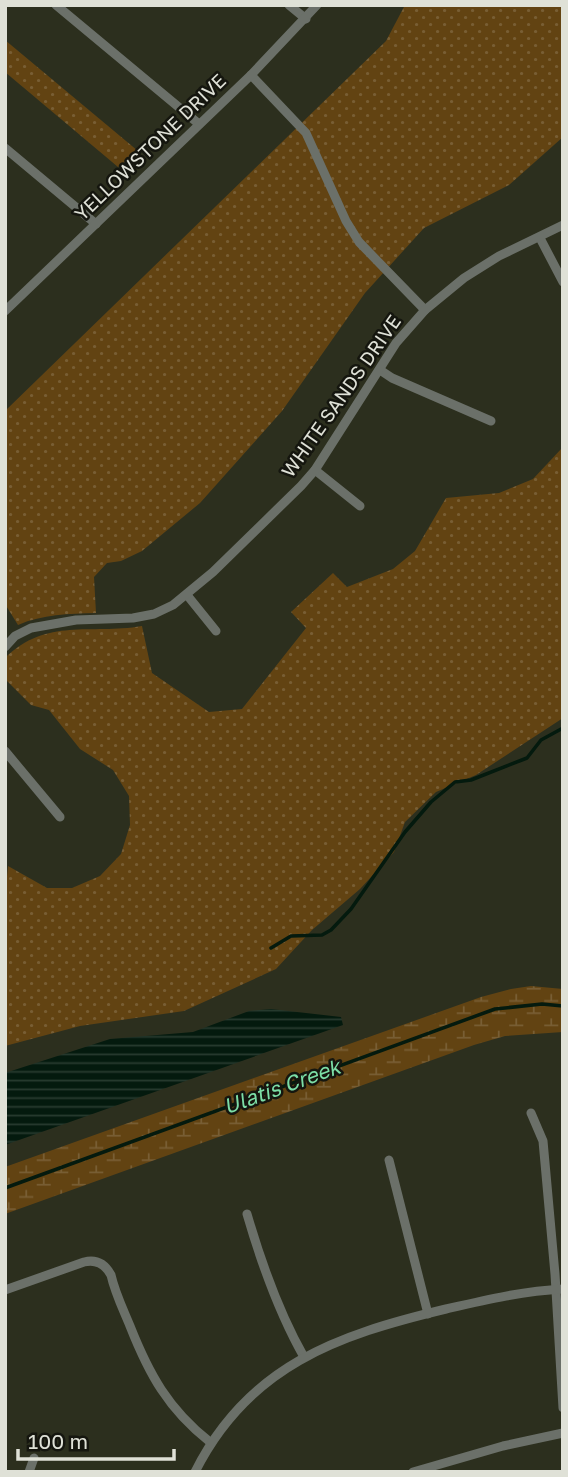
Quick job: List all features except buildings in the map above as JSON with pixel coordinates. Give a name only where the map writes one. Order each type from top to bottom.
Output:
[{"type":"street","points":[[56,5],[199,124]]},
{"type":"street","points":[[289,5],[306,19]]},
{"type":"street","name":"YELLOWSTONE DRIVE","points":[[5,312],[251,75],[317,5]]},
{"type":"street","points":[[251,75],[306,133],[346,221],[359,242],[425,310]]},
{"type":"street","points":[[5,148],[96,224]]},
{"type":"street","name":"WHITE SANDS DRIVE","points":[[5,647],[15,636],[31,628],[76,620],[154,614],[187,596],[270,518],[315,470],[396,343],[425,310],[464,278],[499,256],[563,225]]},
{"type":"street","points":[[540,238],[563,282]]},
{"type":"street","points":[[380,370],[392,378],[491,421]]},
{"type":"street","points":[[315,470],[360,506]]},
{"type":"street","points":[[187,596],[216,631]]},
{"type":"street","points":[[5,751],[60,817]]},
{"type":"street","points":[[531,1113],[543,1141],[559,1289],[563,1408]]},
{"type":"street","points":[[389,1160],[428,1314]]},
{"type":"street","points":[[247,1214],[258,1252],[304,1357]]},
{"type":"street","points":[[5,1290],[84,1262],[95,1261],[104,1266],[111,1275],[144,1360],[163,1393],[174,1409],[210,1441]]},
{"type":"street","points":[[195,1472],[210,1441],[237,1409],[270,1378],[304,1357],[363,1332],[428,1314],[493,1298],[559,1289]]},
{"type":"street","points":[[414,1472],[503,1446],[563,1433]]},
{"type":"street","points":[[29,1472],[34,1458]]},
{"type":"green space","points":[[405,5],[563,5],[563,137],[509,185],[424,228],[365,293],[282,411],[200,503],[142,551],[121,561],[107,563],[94,577],[96,613],[46,617],[18,625],[5,604],[5,411],[386,41]]},
{"type":"green space","points":[[5,40],[138,151],[118,167],[5,72]]},
{"type":"green space","points":[[563,447],[563,718],[476,775],[436,792],[405,822],[394,852],[360,889],[312,930],[276,969],[184,1011],[80,1026],[5,1046],[5,898],[8,866],[47,888],[72,888],[100,876],[121,854],[130,825],[129,796],[113,770],[80,749],[49,710],[31,705],[5,679],[5,658],[21,645],[53,632],[142,626],[152,673],[209,712],[242,709],[306,628],[291,612],[333,573],[347,587],[393,569],[415,551],[446,498],[499,493],[533,479]]},
{"type":"green space","points":[[531,986],[563,989],[563,1032],[505,1036],[474,1045],[5,1214],[5,1167],[481,997]]},
{"type":"shaded area","points":[[271,1009],[341,1017],[343,1025],[5,1145],[5,1073],[110,1039],[193,1032],[249,1011]]},
{"type":"waterway","points":[[271,948],[291,936],[322,935],[331,930],[351,909],[405,832],[431,802],[455,782],[471,780],[527,758],[541,740],[563,728]]},
{"type":"waterway","name":"Ulatis Creek","points":[[5,1188],[495,1009],[542,1004],[563,1006]]}]
